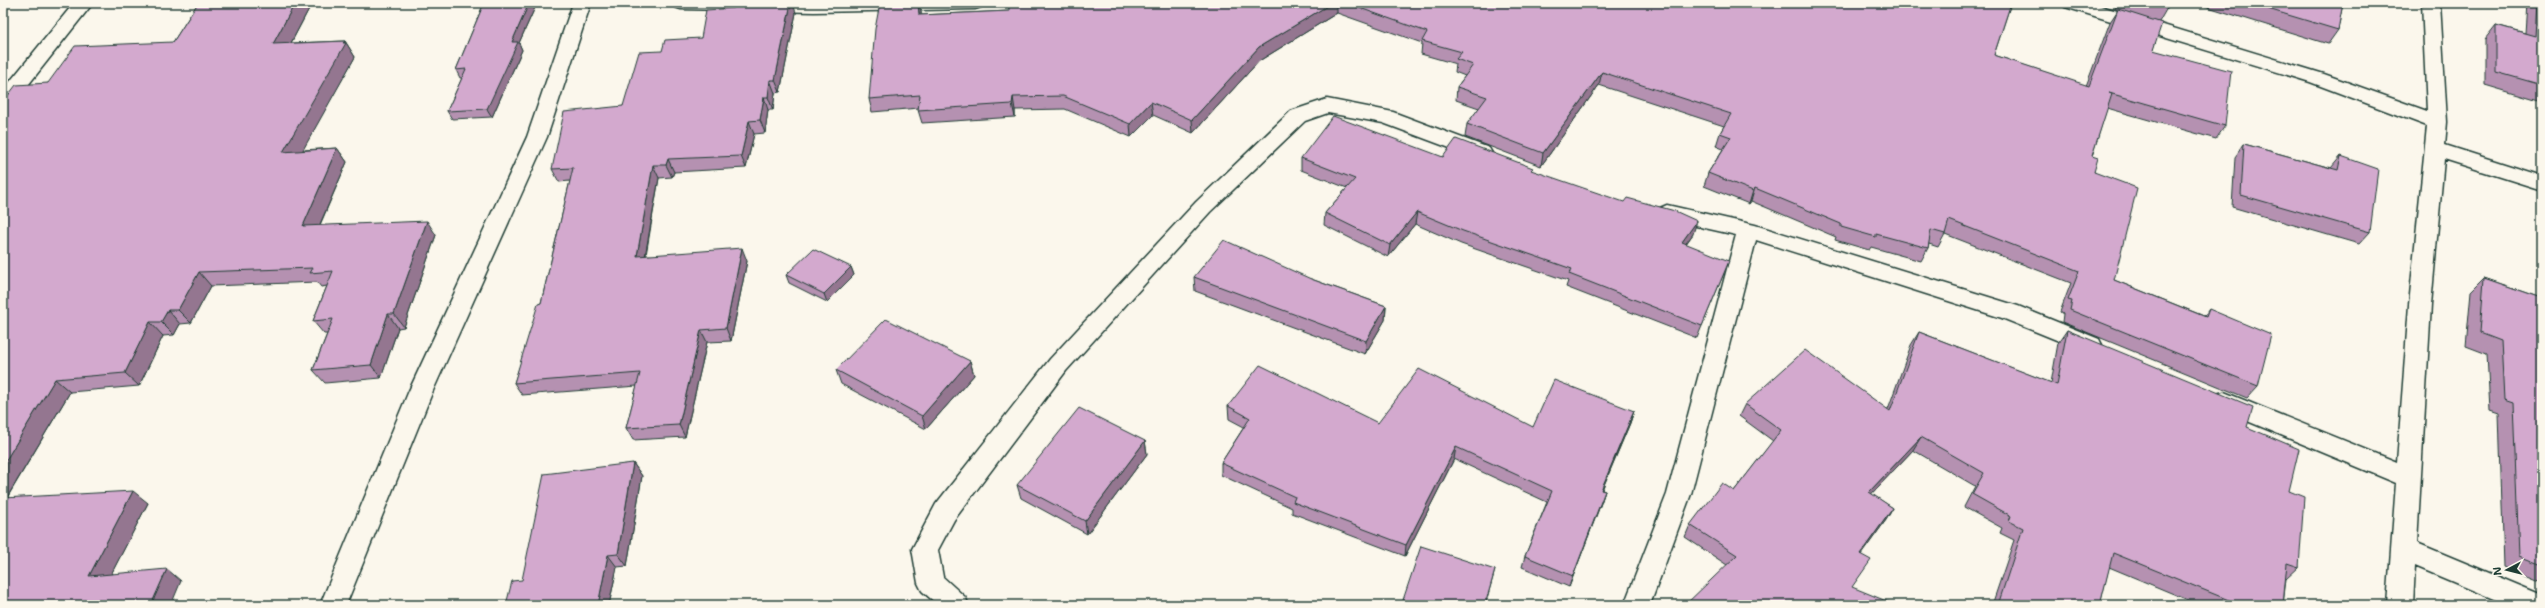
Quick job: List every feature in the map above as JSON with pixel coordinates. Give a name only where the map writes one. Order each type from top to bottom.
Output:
[{"type":"street","points":[[3,104],[84,3]]},
{"type":"street","points":[[333,605],[420,393],[537,137],[582,3]]},
{"type":"street","points":[[681,3],[814,6],[975,3]]},
{"type":"street","points":[[2071,3],[2317,78],[2437,122]]},
{"type":"street","points":[[2400,605],[2405,550],[2420,305],[2436,149],[2437,122],[2431,3]]},
{"type":"street","points":[[956,605],[931,583],[925,549],[945,512],[1058,366],[1204,207],[1298,116],[1327,106],[1386,116],[1496,158]]},
{"type":"street","points":[[2436,149],[2542,184]]},
{"type":"street","points":[[1650,209],[1694,220],[1748,230],[2010,312],[2113,355]]},
{"type":"street","points":[[1637,605],[1679,494],[1748,230]]},
{"type":"street","points":[[2202,392],[2409,478]]},
{"type":"street","points":[[2405,550],[2537,605]]},
{"type":"building","points":[[198,3],[295,3],[273,44],[345,41],[343,43],[346,43],[283,152],[337,148],[303,226],[427,221],[394,314],[388,314],[371,365],[313,370],[333,319],[313,321],[333,271],[310,273],[313,268],[199,272],[178,310],[168,310],[161,322],[150,322],[125,373],[55,379],[3,465],[3,102],[16,85],[48,83],[75,46],[173,42]]},
{"type":"building","points":[[484,3],[529,3],[512,42],[518,42],[487,109],[447,111],[466,69],[456,70]]},
{"type":"building","points":[[735,3],[791,3],[775,80],[770,80],[768,97],[764,97],[760,120],[749,121],[741,156],[668,159],[666,165],[653,165],[637,256],[742,248],[726,328],[701,330],[679,425],[626,428],[640,373],[514,383],[538,304],[541,303],[573,168],[552,169],[564,112],[623,106],[639,52],[662,51],[665,40],[701,38],[706,10],[734,8]]},
{"type":"building","points":[[880,3],[918,3],[919,15],[1009,11],[1009,3],[1332,3],[1259,47],[1192,120],[1151,102],[1130,124],[1063,96],[1013,97],[1012,104],[918,110],[920,95],[869,99],[875,29]]},
{"type":"building","points":[[1346,3],[2011,3],[1994,55],[2089,86],[2118,9],[2162,23],[2153,50],[2231,71],[2225,126],[2109,93],[2112,94],[2092,156],[2098,158],[2094,172],[2137,188],[2114,280],[2206,317],[2209,309],[2271,335],[2258,386],[2070,310],[2072,301],[2068,300],[2079,271],[1949,220],[1945,234],[1931,230],[1928,248],[1876,234],[1876,237],[1841,227],[1841,224],[1755,188],[1753,191],[1708,173],[1731,137],[1720,133],[1731,114],[1602,72],[1543,153],[1467,124],[1487,97],[1457,87],[1473,65],[1456,59],[1462,52],[1422,41],[1427,32]]},
{"type":"building","points":[[2149,3],[2169,3],[2167,8]]},
{"type":"building","points":[[2248,3],[2343,3],[2338,30]]},
{"type":"building","points":[[2537,3],[2542,3],[2542,85],[2496,72],[2496,25],[2535,36]]},
{"type":"building","points":[[1333,116],[1443,157],[1456,139],[1533,168],[1531,170],[1624,202],[1627,198],[1675,211],[1697,221],[1682,242],[1729,261],[1702,326],[1569,274],[1572,269],[1463,231],[1417,212],[1390,245],[1325,213],[1355,179],[1301,158]]},
{"type":"building","points":[[2244,144],[2338,170],[2341,156],[2378,169],[2370,232],[2241,195]]},
{"type":"building","points":[[1224,240],[1311,279],[1386,306],[1366,341],[1194,277]]},
{"type":"building","points":[[813,249],[851,267],[824,294],[786,275]]},
{"type":"building","points":[[2484,278],[2542,298],[2542,565],[2519,556],[2513,402],[2504,399],[2501,341],[2480,333]]},
{"type":"building","points":[[886,319],[970,361],[922,416],[836,370]]},
{"type":"building","points":[[2067,330],[2253,407],[2247,427],[2299,449],[2289,491],[2304,497],[2299,567],[2287,563],[2283,605],[2241,605],[2113,553],[2100,605],[1998,605],[2023,528],[2009,521],[2011,516],[1972,494],[1984,473],[1921,437],[1869,492],[1893,508],[1860,554],[1871,560],[1852,587],[1896,605],[1685,605],[1737,555],[1690,525],[1722,483],[1734,491],[1781,430],[1745,404],[1805,350],[1890,411],[1919,332],[2057,385]]},
{"type":"building","points":[[1260,365],[1378,423],[1419,369],[1533,427],[1554,380],[1634,411],[1601,490],[1605,491],[1573,576],[1525,556],[1552,491],[1456,447],[1406,545],[1293,502],[1295,497],[1221,463],[1250,418],[1228,406]]},
{"type":"building","points":[[1079,408],[1145,441],[1085,521],[1017,485]]},
{"type":"building","points":[[633,463],[618,554],[608,555],[598,605],[506,605],[512,581],[522,580],[544,474]]},
{"type":"building","points":[[133,491],[89,576],[167,569],[151,605],[3,605],[3,498]]},
{"type":"building","points":[[1421,546],[1495,570],[1485,605],[1418,605],[1403,600]]}]
